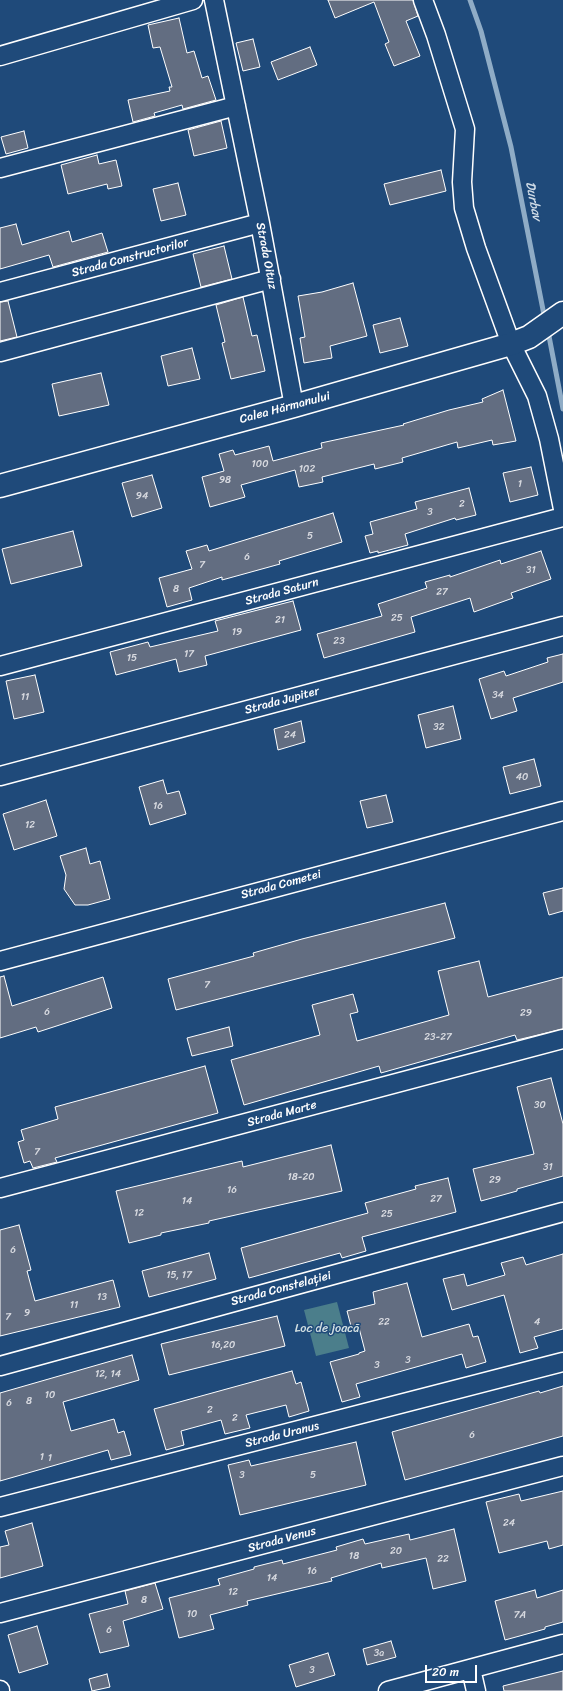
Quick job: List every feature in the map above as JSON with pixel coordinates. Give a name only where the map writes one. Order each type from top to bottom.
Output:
[{"type":"street","points":[[0,56],[193,0]]},
{"type":"street","name":"Strada Oituz","points":[[214,0],[260,223],[294,406]]},
{"type":"street","points":[[426,7],[465,129],[462,182],[464,208],[476,248],[520,341],[549,439],[563,509]]},
{"type":"street","points":[[0,168],[236,106]]},
{"type":"street","name":"Strada Constructorilor","points":[[0,292],[260,223]]},
{"type":"street","points":[[0,352],[271,279]]},
{"type":"street","name":"Calea Hărmanului","points":[[0,486],[294,406],[520,341],[563,313]]},
{"type":"street","name":"Strada Saturn","points":[[0,666],[563,517]]},
{"type":"street","name":"Strada Jupiter","points":[[0,776],[563,626]]},
{"type":"street","name":"Strada Cometei","points":[[0,961],[563,810]]},
{"type":"street","name":"Strada Marte","points":[[0,1188],[563,1039]]},
{"type":"street","name":"Strada Constelației","points":[[0,1366],[563,1212]]},
{"type":"street","name":"Strada Uranus","points":[[0,1507],[563,1362]]},
{"type":"street","name":"Strada Venus","points":[[0,1613],[563,1466]]},
{"type":"street","points":[[388,1691],[563,1644]]},
{"type":"street","points":[[472,1669],[476,1691]]},
{"type":"green space","name":"Loc de joacă","points":[[337,1302],[349,1348],[316,1356],[304,1310]]},
{"type":"building","points":[[328,0],[413,0],[418,16],[406,21],[420,56],[394,66],[385,44],[389,42],[374,2],[335,18]]},
{"type":"building","points":[[179,18],[187,53],[194,51],[202,78],[208,76],[216,100],[183,109],[182,105],[154,113],[155,116],[133,122],[128,100],[170,91],[169,87],[172,87],[160,47],[153,48],[148,25]]},
{"type":"building","points":[[253,39],[260,67],[243,71],[236,43]]},
{"type":"building","points":[[310,47],[317,65],[278,80],[271,62]]},
{"type":"building","points":[[221,121],[227,148],[194,156],[188,130]]},
{"type":"building","points":[[24,131],[28,148],[6,154],[1,137]]},
{"type":"building","points":[[97,155],[99,164],[116,160],[122,186],[108,189],[107,184],[68,194],[61,165]]},
{"type":"building","points":[[441,170],[446,191],[390,205],[384,184]]},
{"type":"building","points":[[178,183],[186,215],[161,221],[153,189]]},
{"type":"building","points":[[16,224],[22,245],[69,231],[72,242],[102,233],[108,252],[53,267],[49,255],[0,269],[0,228]]},
{"type":"building","points":[[224,246],[232,279],[201,287],[193,254]]},
{"type":"building","points":[[353,283],[367,336],[330,346],[332,358],[304,363],[300,338],[305,337],[298,296],[322,292]]},
{"type":"building","points":[[243,297],[252,336],[257,335],[265,371],[231,379],[222,343],[225,342],[216,305]]},
{"type":"building","points":[[8,301],[17,337],[0,341],[0,302]]},
{"type":"building","points":[[400,318],[408,346],[380,353],[373,325]]},
{"type":"building","points":[[192,348],[200,379],[168,386],[161,356]]},
{"type":"building","points":[[101,373],[109,405],[59,416],[52,384]]},
{"type":"building","points":[[503,390],[516,441],[493,445],[492,440],[458,448],[457,442],[402,458],[403,462],[375,469],[374,464],[322,477],[323,482],[299,487],[295,470],[241,485],[245,497],[210,507],[202,477],[224,471],[219,454],[233,450],[235,455],[269,446],[273,461],[322,448],[321,443],[404,425],[403,424],[449,410],[483,402],[482,399]]},
{"type":"building","points":[[531,467],[538,495],[510,502],[503,473]]},
{"type":"building","points":[[152,475],[162,508],[132,517],[122,483]]},
{"type":"building","points":[[469,488],[476,515],[456,520],[455,518],[405,534],[408,545],[378,553],[378,551],[370,553],[365,536],[373,534],[370,522],[417,509],[415,502]]},
{"type":"building","points":[[333,513],[342,542],[279,561],[280,564],[222,580],[222,577],[189,588],[192,600],[167,607],[159,578],[192,569],[186,551],[207,545],[209,551]]},
{"type":"building","points":[[73,531],[82,566],[11,584],[2,549]]},
{"type":"building","points":[[541,551],[551,579],[511,593],[513,598],[474,612],[470,598],[411,617],[415,632],[324,658],[317,634],[382,616],[378,604],[427,588],[425,582],[450,575],[450,577],[500,560],[501,564]]},
{"type":"building","points":[[293,601],[301,630],[205,656],[207,665],[179,672],[176,659],[116,675],[110,652],[148,642],[150,647],[218,631],[215,621]]},
{"type":"building","points":[[563,654],[563,682],[513,698],[517,711],[491,719],[479,679],[504,671],[506,676],[548,662],[547,658]]},
{"type":"building","points":[[35,675],[44,712],[14,719],[6,681]]},
{"type":"building","points":[[453,706],[461,739],[426,748],[418,715]]},
{"type":"building","points":[[301,721],[305,742],[278,750],[274,729]]},
{"type":"building","points":[[534,759],[541,786],[510,794],[503,767]]},
{"type":"building","points":[[163,780],[167,794],[179,791],[186,814],[150,825],[139,787]]},
{"type":"building","points":[[386,795],[393,822],[367,828],[360,801]]},
{"type":"building","points":[[46,800],[57,836],[14,850],[3,814]]},
{"type":"building","points":[[86,848],[90,864],[100,861],[110,899],[88,905],[75,905],[64,889],[66,875],[60,856]]},
{"type":"building","points":[[563,888],[563,911],[549,915],[543,893]]},
{"type":"building","points":[[445,903],[455,938],[176,1010],[168,979],[254,956],[253,953],[302,939]]},
{"type":"building","points":[[479,961],[488,997],[563,977],[563,1029],[517,1040],[515,1035],[381,1073],[379,1066],[244,1105],[231,1060],[320,1035],[312,1005],[353,994],[358,1012],[350,1014],[357,1041],[449,1015],[438,971]]},
{"type":"building","points":[[4,976],[12,1006],[103,977],[112,1008],[38,1032],[36,1027],[0,1038],[0,977]]},
{"type":"building","points":[[229,1027],[233,1046],[192,1056],[187,1038]]},
{"type":"building","points":[[205,1066],[218,1113],[55,1158],[57,1162],[33,1168],[30,1161],[24,1163],[18,1142],[24,1140],[21,1130],[58,1119],[55,1107]]},
{"type":"building","points":[[551,1078],[563,1124],[563,1176],[481,1201],[473,1169],[534,1154],[517,1087]]},
{"type":"building","points":[[331,1145],[342,1191],[209,1221],[209,1223],[161,1233],[161,1235],[129,1243],[116,1191],[242,1161],[243,1167]]},
{"type":"building","points":[[448,1178],[456,1212],[362,1237],[366,1251],[342,1258],[340,1253],[249,1278],[241,1248],[368,1213],[365,1203],[416,1189],[415,1186]]},
{"type":"building","points":[[19,1225],[31,1270],[27,1271],[35,1301],[113,1280],[120,1307],[0,1336],[0,1230]]},
{"type":"building","points":[[209,1253],[216,1279],[149,1297],[142,1271]]},
{"type":"building","points":[[563,1254],[563,1329],[534,1337],[538,1348],[520,1353],[504,1295],[452,1310],[443,1279],[464,1274],[467,1286],[505,1275],[501,1263],[523,1257],[526,1265]]},
{"type":"building","points":[[407,1283],[422,1337],[469,1324],[473,1337],[478,1336],[486,1362],[466,1368],[462,1354],[356,1384],[360,1397],[342,1402],[330,1362],[365,1351],[359,1328],[352,1330],[347,1311],[375,1304],[373,1292]]},
{"type":"building","points":[[277,1316],[285,1346],[169,1375],[161,1344]]},
{"type":"building","points":[[132,1355],[139,1380],[63,1402],[71,1431],[114,1419],[118,1433],[124,1431],[131,1455],[111,1460],[108,1450],[0,1481],[0,1393]]},
{"type":"building","points":[[292,1371],[296,1384],[301,1382],[309,1411],[289,1417],[286,1405],[246,1415],[250,1428],[225,1434],[221,1420],[181,1431],[184,1445],[166,1450],[154,1409]]},
{"type":"building","points":[[563,1386],[563,1436],[405,1480],[392,1432],[539,1391],[540,1393]]},
{"type":"building","points":[[356,1442],[366,1485],[240,1515],[228,1465],[249,1460],[251,1466]]},
{"type":"building","points":[[563,1491],[563,1545],[549,1549],[547,1541],[499,1553],[486,1502],[519,1494],[521,1501]]},
{"type":"building","points":[[32,1523],[43,1566],[0,1578],[0,1547],[9,1545],[5,1531]]},
{"type":"building","points":[[454,1529],[466,1581],[433,1589],[426,1558],[382,1568],[381,1563],[331,1578],[332,1581],[247,1601],[248,1605],[210,1615],[214,1629],[179,1638],[169,1598],[220,1585],[218,1579],[254,1569],[254,1567],[282,1560],[283,1564],[337,1550],[336,1547],[363,1539],[365,1544],[409,1534],[410,1540]]},
{"type":"building","points":[[155,1583],[163,1609],[123,1621],[129,1646],[100,1653],[89,1614],[128,1604],[125,1591]]},
{"type":"building","points":[[535,1590],[537,1598],[563,1590],[563,1622],[545,1627],[545,1629],[505,1640],[495,1601]]},
{"type":"building","points":[[37,1626],[48,1664],[19,1673],[8,1635]]},
{"type":"building","points":[[391,1641],[396,1657],[367,1665],[363,1649]]},
{"type":"building","points":[[328,1653],[335,1675],[296,1687],[289,1665]]},
{"type":"building","points":[[563,1671],[563,1691],[504,1691],[503,1686]]},
{"type":"building","points":[[107,1674],[110,1687],[92,1691],[89,1679]]},
{"type":"waterway","name":"Durbav","points":[[470,0],[481,31],[511,147],[545,320]]},
{"type":"waterway","name":"Durbav","points":[[548,331],[563,409]]}]
